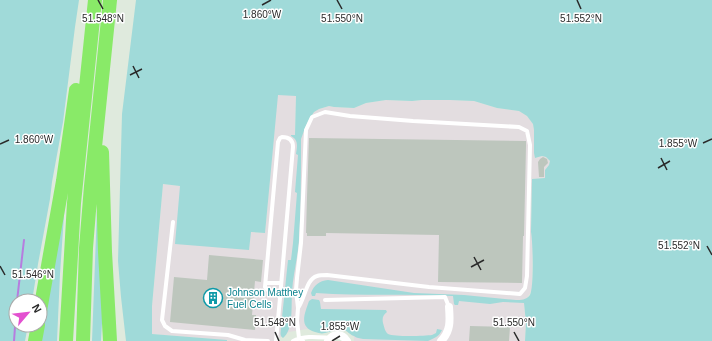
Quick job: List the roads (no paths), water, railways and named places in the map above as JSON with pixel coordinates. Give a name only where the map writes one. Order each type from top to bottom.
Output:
[{"type":"highway","points":[[66,341],[74,203],[94,0]]},
{"type":"highway","points":[[83,341],[86,248],[110,0]]},
{"type":"highway","points":[[43,293],[63,180],[76,88],[91,26]]},
{"type":"highway","points":[[101,86],[104,224],[110,341]]},
{"type":"street","points":[[441,341],[446,336],[448,329],[449,307]]},
{"type":"street","points":[[329,340],[333,336],[338,335],[343,336],[348,341]]},
{"type":"lane","points":[[298,308],[311,280],[317,276],[327,275],[429,288],[520,294],[525,288],[526,276],[530,145],[527,131],[519,127],[350,116],[325,112],[312,118],[306,130],[302,243],[296,290],[298,308],[297,321],[301,340]]},
{"type":"lane","points":[[276,341],[280,298],[293,147],[292,140],[284,137],[280,138],[278,142],[265,286],[266,289],[276,292],[280,298]]},
{"type":"lane","points":[[173,222],[162,320],[165,326],[172,331],[228,335],[245,340],[268,341]]},
{"type":"lane","points":[[266,282],[281,283]]},
{"type":"lane","points":[[325,300],[445,297],[449,307]]},
{"type":"lane","points":[[293,341],[314,336],[329,340]]},
{"type":"waterway","points":[[18,293],[24,240]]},
{"type":"waterway","points":[[14,341],[15,333]]},
{"type":"place","name":"Johnson Matthey Fuel Cells","points":[[213,298]]}]
